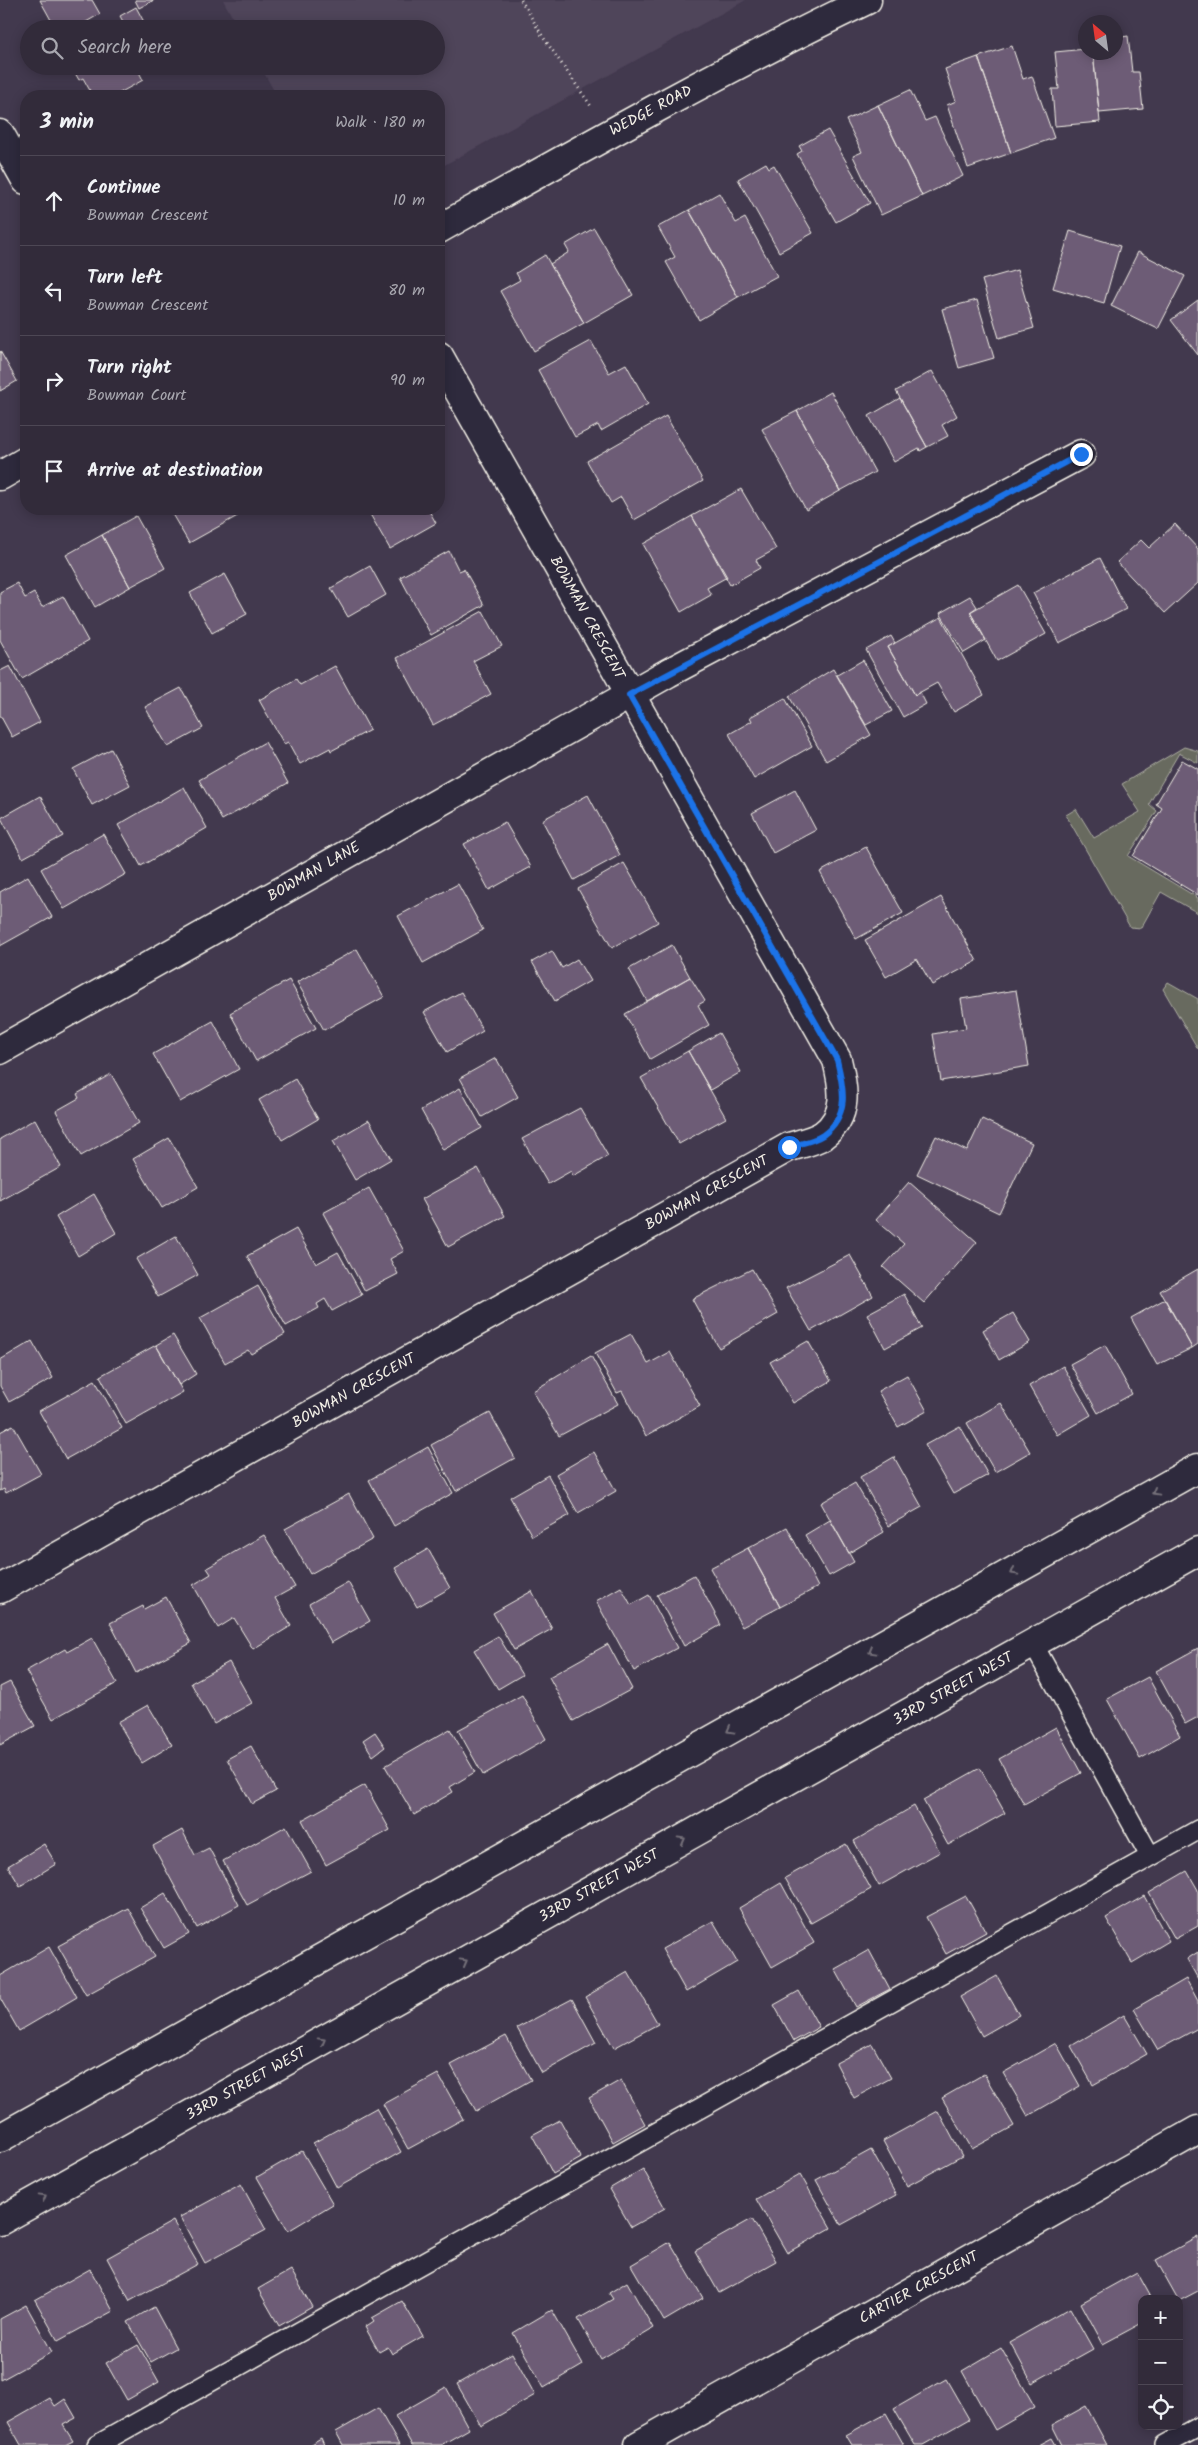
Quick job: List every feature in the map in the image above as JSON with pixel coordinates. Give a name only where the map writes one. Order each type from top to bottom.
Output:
[{"type":"street","name":"WEDGE ROAD","points":[[445,226],[608,134],[803,31],[867,0]]},
{"type":"street","points":[[0,134],[20,169]]},
{"type":"street","name":"BOWMAN CRESCENT","points":[[0,1589],[789,1147],[822,1136],[841,1114],[844,1089],[837,1060],[445,367]]},
{"type":"street","name":"BOWMAN LANE","points":[[0,1050],[629,695],[1081,454]]},
{"type":"street","points":[[0,476],[20,464]]},
{"type":"street","points":[[0,2138],[1198,1468]]},
{"type":"street","name":"33RD STREET WEST","points":[[0,2221],[1198,1551]]},
{"type":"street","name":"CARTIER CRESCENT","points":[[640,2445],[1198,2130]]},
{"type":"lane","points":[[1033,1644],[1150,1856]]},
{"type":"lane","points":[[97,2445],[1198,1830]]},
{"type":"lane","points":[[1165,2445],[1198,2427]]},
{"type":"path","points":[[522,0],[543,38],[584,95]]},
{"type":"shaded area","points":[[223,0],[746,0],[445,165],[445,90],[274,90],[265,75],[445,75],[445,20],[234,20]]},
{"type":"shaded area","points":[[1184,747],[1198,751],[1198,763],[1179,753],[1149,804],[1157,811],[1128,856],[1198,898],[1198,913],[1161,892],[1141,928],[1130,927],[1066,815],[1076,809],[1094,838],[1140,812],[1122,784]]},
{"type":"shaded area","points":[[1168,982],[1198,999],[1198,1049],[1163,989]]},
{"type":"building","points":[[40,0],[92,0],[100,14],[90,20],[51,20]]},
{"type":"building","points":[[135,0],[154,0],[139,8]]},
{"type":"building","points":[[136,7],[143,20],[122,20],[120,16]]},
{"type":"building","points":[[1128,36],[1132,72],[1139,72],[1143,109],[1099,113],[1094,60],[1123,60],[1123,37]]},
{"type":"building","points":[[1012,46],[1023,79],[1032,76],[1054,138],[1011,153],[978,57]]},
{"type":"building","points":[[1078,50],[1078,60],[1094,60],[1100,122],[1055,126],[1052,89],[1059,89],[1055,52]]},
{"type":"building","points":[[978,57],[1011,153],[968,168],[947,105],[956,101],[945,69]]},
{"type":"building","points":[[76,75],[140,75],[143,80],[125,90],[90,90],[83,78],[79,80]]},
{"type":"building","points":[[910,90],[925,121],[935,117],[963,176],[922,196],[878,105]]},
{"type":"building","points":[[878,105],[922,196],[881,215],[853,156],[862,152],[846,120]]},
{"type":"building","points":[[828,130],[870,203],[836,222],[797,154],[802,151],[799,146]]},
{"type":"building","points":[[766,163],[769,168],[774,165],[813,233],[779,252],[738,179]]},
{"type":"building","points":[[719,193],[736,223],[745,218],[777,276],[738,297],[689,210]]},
{"type":"building","points":[[689,210],[738,297],[699,320],[666,262],[675,257],[658,227]]},
{"type":"building","points":[[594,228],[633,295],[584,323],[550,264],[569,252],[565,245]]},
{"type":"building","points":[[1070,231],[1120,246],[1104,303],[1053,288]]},
{"type":"building","points":[[1138,252],[1185,276],[1158,329],[1111,306]]},
{"type":"building","points":[[545,255],[584,323],[534,351],[500,291],[520,280],[516,273]]},
{"type":"building","points":[[1017,270],[1034,328],[999,338],[982,280]]},
{"type":"building","points":[[977,300],[994,358],[959,368],[942,309]]},
{"type":"building","points":[[1198,300],[1198,355],[1171,320]]},
{"type":"building","points":[[591,341],[609,373],[626,364],[648,404],[601,431],[598,425],[575,437],[538,370]]},
{"type":"building","points":[[0,351],[17,381],[0,391]]},
{"type":"building","points":[[932,371],[957,416],[942,425],[948,436],[927,447],[896,391]]},
{"type":"building","points":[[831,392],[875,472],[840,491],[797,411]]},
{"type":"building","points":[[900,398],[927,447],[920,451],[919,448],[894,462],[869,416]]},
{"type":"building","points":[[797,411],[840,491],[806,510],[762,429]]},
{"type":"building","points":[[666,416],[703,481],[634,520],[621,497],[611,503],[587,461]]},
{"type":"building","points":[[741,489],[776,549],[756,560],[760,568],[730,585],[692,516]]},
{"type":"building","points":[[173,515],[239,515],[189,543]]},
{"type":"building","points":[[370,515],[431,515],[436,523],[390,549]]},
{"type":"building","points":[[136,516],[165,568],[130,587],[102,535]]},
{"type":"building","points":[[692,516],[727,577],[707,588],[711,595],[681,612],[643,544]]},
{"type":"building","points":[[1175,524],[1198,549],[1198,583],[1165,613],[1117,562],[1141,540],[1149,548]]},
{"type":"building","points":[[102,535],[130,587],[95,607],[66,555]]},
{"type":"building","points":[[449,551],[459,571],[464,569],[484,605],[431,635],[400,577]]},
{"type":"building","points":[[1100,558],[1126,609],[1059,643],[1033,593]]},
{"type":"building","points":[[370,566],[386,595],[348,617],[331,588]]},
{"type":"building","points":[[225,574],[247,614],[212,633],[190,593]]},
{"type":"building","points":[[17,583],[25,598],[34,593],[42,607],[63,596],[88,641],[22,679],[0,640],[0,592]]},
{"type":"building","points":[[1018,585],[1046,634],[997,661],[970,612]]},
{"type":"building","points":[[970,596],[977,607],[970,612],[986,640],[964,653],[940,613]]},
{"type":"building","points":[[483,611],[502,646],[473,661],[491,694],[433,725],[397,658]]},
{"type":"building","points":[[941,617],[984,695],[954,712],[937,683],[915,695],[888,647]]},
{"type":"building","points":[[891,636],[895,643],[888,647],[915,695],[920,692],[926,704],[903,717],[866,650]]},
{"type":"building","points":[[863,660],[892,711],[866,725],[837,675]]},
{"type":"building","points":[[10,666],[40,722],[12,737],[0,715],[0,671]]},
{"type":"building","points":[[335,666],[370,730],[331,751],[330,748],[300,764],[288,742],[284,744],[259,700],[296,679],[300,685]]},
{"type":"building","points":[[833,669],[871,735],[826,761],[789,696]]},
{"type":"building","points":[[181,688],[203,728],[168,747],[145,707]]},
{"type":"building","points":[[785,698],[812,746],[754,779],[729,734],[752,721],[750,717]]},
{"type":"building","points":[[265,742],[288,783],[222,820],[199,780]]},
{"type":"building","points":[[111,749],[130,785],[92,805],[73,769]]},
{"type":"building","points":[[1182,760],[1198,769],[1198,895],[1133,856],[1162,808],[1156,804]]},
{"type":"building","points":[[184,787],[207,828],[141,866],[118,825]]},
{"type":"building","points":[[795,790],[816,830],[773,853],[752,813]]},
{"type":"building","points":[[588,795],[620,855],[574,880],[542,820]]},
{"type":"building","points":[[40,796],[63,836],[23,858],[1,818]]},
{"type":"building","points":[[505,822],[531,867],[489,890],[464,844]]},
{"type":"building","points":[[103,834],[126,874],[64,909],[41,869]]},
{"type":"building","points":[[866,847],[903,913],[856,939],[820,872]]},
{"type":"building","points":[[624,863],[658,922],[612,948],[578,889]]},
{"type":"building","points":[[28,876],[52,917],[0,946],[0,892]]},
{"type":"building","points":[[458,884],[483,930],[423,963],[398,916]]},
{"type":"building","points":[[941,897],[977,961],[932,985],[917,959],[886,977],[865,940]]},
{"type":"building","points":[[672,945],[690,977],[647,1001],[629,969]]},
{"type":"building","points":[[357,949],[384,997],[324,1030],[297,982]]},
{"type":"building","points":[[552,951],[562,968],[577,959],[590,981],[555,1001],[532,962]]},
{"type":"building","points":[[690,977],[705,1001],[698,1005],[709,1025],[650,1059],[625,1014]]},
{"type":"building","points":[[289,980],[316,1028],[256,1061],[230,1013]]},
{"type":"building","points":[[1016,990],[1029,1066],[941,1081],[933,1034],[966,1028],[961,999]]},
{"type":"building","points":[[461,992],[483,1031],[447,1052],[424,1012]]},
{"type":"building","points":[[213,1021],[239,1069],[180,1102],[153,1054]]},
{"type":"building","points":[[719,1033],[741,1072],[710,1090],[688,1051]]},
{"type":"building","points":[[688,1051],[726,1118],[679,1144],[641,1078]]},
{"type":"building","points":[[496,1058],[518,1097],[482,1117],[460,1078]]},
{"type":"building","points":[[111,1074],[139,1123],[81,1156],[56,1111],[79,1098],[77,1094]]},
{"type":"building","points":[[295,1079],[318,1119],[282,1140],[259,1100]]},
{"type":"building","points":[[460,1088],[482,1128],[443,1150],[421,1110]]},
{"type":"building","points":[[580,1108],[608,1156],[573,1176],[571,1171],[548,1184],[522,1139]]},
{"type":"building","points":[[35,1119],[61,1167],[0,1201],[0,1139]]},
{"type":"building","points":[[982,1119],[1032,1143],[999,1213],[917,1174],[936,1136],[967,1151]]},
{"type":"building","points":[[369,1120],[391,1159],[355,1180],[333,1141]]},
{"type":"building","points":[[169,1138],[198,1187],[162,1208],[133,1159]]},
{"type":"building","points":[[478,1168],[505,1216],[448,1247],[422,1199]]},
{"type":"building","points":[[909,1182],[977,1242],[924,1303],[883,1267],[904,1244],[876,1220]]},
{"type":"building","points":[[369,1188],[404,1251],[390,1259],[398,1274],[365,1291],[323,1213]]},
{"type":"building","points":[[94,1194],[116,1233],[78,1256],[56,1217]]},
{"type":"building","points":[[296,1229],[316,1264],[338,1252],[362,1295],[332,1311],[325,1299],[317,1304],[319,1308],[286,1326],[247,1256]]},
{"type":"building","points":[[176,1236],[198,1275],[158,1297],[136,1259]]},
{"type":"building","points":[[850,1255],[873,1296],[811,1331],[786,1288]]},
{"type":"building","points":[[752,1269],[778,1314],[719,1348],[692,1299]]},
{"type":"building","points":[[1198,1269],[1198,1344],[1192,1348],[1160,1291]]},
{"type":"building","points":[[258,1286],[285,1334],[251,1354],[248,1350],[225,1363],[200,1318]]},
{"type":"building","points":[[904,1294],[922,1328],[885,1348],[867,1314]]},
{"type":"building","points":[[1165,1299],[1192,1348],[1157,1365],[1131,1318]]},
{"type":"building","points":[[1013,1313],[1030,1342],[999,1360],[983,1330]]},
{"type":"building","points":[[631,1334],[648,1364],[670,1352],[700,1406],[646,1436],[622,1391],[617,1393],[595,1353]]},
{"type":"building","points":[[173,1335],[196,1374],[179,1385],[156,1345]]},
{"type":"building","points":[[32,1341],[53,1378],[9,1402],[0,1386],[0,1360]]},
{"type":"building","points":[[808,1341],[831,1381],[793,1403],[770,1362]]},
{"type":"building","points":[[156,1345],[183,1392],[126,1424],[100,1376]]},
{"type":"building","points":[[1105,1345],[1132,1394],[1098,1413],[1070,1364]]},
{"type":"building","points":[[591,1356],[618,1404],[559,1436],[533,1391]]},
{"type":"building","points":[[1063,1366],[1091,1415],[1057,1435],[1029,1386]]},
{"type":"building","points":[[907,1375],[927,1411],[898,1427],[878,1391]]},
{"type":"building","points":[[95,1380],[122,1428],[66,1459],[39,1411]]},
{"type":"building","points":[[1001,1403],[1030,1452],[995,1472],[967,1423]]},
{"type":"building","points":[[490,1413],[515,1458],[456,1491],[431,1445]]},
{"type":"building","points":[[13,1425],[41,1474],[6,1493],[4,1489],[0,1491],[0,1432]]},
{"type":"building","points":[[960,1426],[988,1475],[953,1494],[925,1445]]},
{"type":"building","points":[[428,1447],[453,1493],[394,1526],[369,1480]]},
{"type":"building","points":[[594,1452],[616,1491],[578,1513],[556,1474]]},
{"type":"building","points":[[894,1457],[922,1507],[888,1526],[860,1477]]},
{"type":"building","points":[[548,1475],[570,1515],[532,1536],[510,1497]]},
{"type":"building","points":[[855,1483],[884,1532],[849,1553],[821,1503]]},
{"type":"building","points":[[349,1494],[373,1539],[310,1574],[285,1529]]},
{"type":"building","points":[[830,1520],[854,1562],[829,1576],[805,1535]]},
{"type":"building","points":[[787,1527],[818,1587],[780,1607],[748,1548]]},
{"type":"building","points":[[264,1535],[295,1587],[275,1598],[291,1626],[253,1649],[234,1618],[218,1628],[193,1585],[211,1574],[207,1568]]},
{"type":"building","points":[[748,1548],[780,1607],[742,1627],[710,1568]]},
{"type":"building","points":[[428,1549],[450,1588],[417,1607],[395,1568]]},
{"type":"building","points":[[694,1575],[721,1625],[684,1646],[657,1595]]},
{"type":"building","points":[[348,1582],[370,1621],[331,1643],[309,1604]]},
{"type":"building","points":[[621,1587],[631,1605],[649,1595],[677,1648],[634,1671],[596,1601]]},
{"type":"building","points":[[532,1591],[552,1629],[514,1650],[493,1613]]},
{"type":"building","points":[[166,1597],[191,1643],[136,1673],[110,1623],[143,1606],[144,1609]]},
{"type":"building","points":[[498,1636],[522,1675],[498,1689],[474,1650]]},
{"type":"building","points":[[92,1638],[117,1683],[53,1719],[26,1671],[65,1649],[67,1652]]},
{"type":"building","points":[[608,1644],[632,1689],[573,1721],[549,1677]]},
{"type":"building","points":[[1198,1648],[1198,1717],[1185,1724],[1156,1671]]},
{"type":"building","points":[[229,1662],[252,1703],[214,1724],[191,1683]]},
{"type":"building","points":[[1148,1677],[1180,1736],[1140,1759],[1107,1699]]},
{"type":"building","points":[[10,1682],[35,1726],[0,1745],[0,1687]]},
{"type":"building","points":[[522,1695],[546,1739],[483,1775],[458,1730]]},
{"type":"building","points":[[148,1705],[172,1745],[142,1763],[118,1722]]},
{"type":"building","points":[[1056,1727],[1081,1773],[1024,1804],[999,1759]]},
{"type":"building","points":[[450,1729],[475,1772],[450,1787],[453,1792],[414,1815],[385,1766]]},
{"type":"building","points":[[375,1732],[385,1747],[373,1756],[363,1740]]},
{"type":"building","points":[[251,1746],[276,1791],[252,1804],[227,1759]]},
{"type":"building","points":[[980,1768],[1005,1813],[948,1845],[923,1800]]},
{"type":"building","points":[[365,1785],[390,1830],[326,1865],[302,1820]]},
{"type":"building","points":[[914,1806],[940,1852],[879,1886],[854,1841]]},
{"type":"building","points":[[286,1826],[311,1871],[247,1905],[223,1861]]},
{"type":"building","points":[[182,1830],[195,1855],[209,1848],[239,1905],[197,1928],[153,1846]]},
{"type":"building","points":[[44,1844],[56,1864],[20,1886],[8,1866]]},
{"type":"building","points":[[846,1844],[871,1889],[811,1923],[785,1878]]},
{"type":"building","points":[[1187,1871],[1198,1890],[1198,1926],[1175,1939],[1149,1893]]},
{"type":"building","points":[[781,1883],[814,1943],[772,1967],[739,1908]]},
{"type":"building","points":[[165,1893],[189,1934],[164,1948],[140,1908]]},
{"type":"building","points":[[966,1896],[986,1932],[946,1954],[926,1917]]},
{"type":"building","points":[[1144,1896],[1169,1941],[1132,1963],[1106,1918]]},
{"type":"building","points":[[128,1908],[155,1957],[86,1995],[58,1946]]},
{"type":"building","points":[[713,1921],[737,1962],[686,1992],[662,1949]]},
{"type":"building","points":[[49,1947],[77,1997],[19,2031],[0,1998],[0,1976]]},
{"type":"building","points":[[869,1950],[890,1989],[856,2007],[835,1969]]},
{"type":"building","points":[[1198,1952],[1198,1979],[1187,1959]]},
{"type":"building","points":[[628,1972],[658,2024],[614,2048],[585,1997]]},
{"type":"building","points":[[997,1976],[1019,2015],[982,2036],[960,1997]]},
{"type":"building","points":[[1186,1979],[1198,2001],[1198,2028],[1158,2050],[1134,2009]]},
{"type":"building","points":[[799,1991],[819,2027],[794,2041],[774,2005]]},
{"type":"building","points":[[572,1999],[596,2043],[542,2073],[517,2028]]},
{"type":"building","points":[[1124,2015],[1147,2054],[1093,2085],[1071,2046]]},
{"type":"building","points":[[506,2036],[531,2080],[476,2111],[451,2065]]},
{"type":"building","points":[[1056,2043],[1080,2086],[1028,2116],[1003,2073]]},
{"type":"building","points":[[872,2044],[891,2078],[854,2098],[836,2063]]},
{"type":"building","points":[[438,2074],[463,2119],[408,2149],[383,2104]]},
{"type":"building","points":[[984,2074],[1014,2126],[972,2149],[942,2098]]},
{"type":"building","points":[[621,2080],[645,2124],[613,2142],[589,2098]]},
{"type":"building","points":[[376,2108],[401,2152],[337,2188],[313,2143]]},
{"type":"building","points":[[938,2111],[962,2156],[907,2186],[883,2141]]},
{"type":"building","points":[[560,2120],[581,2158],[553,2174],[532,2135]]},
{"type":"building","points":[[871,2150],[896,2195],[841,2225],[816,2180]]},
{"type":"building","points":[[302,2151],[333,2204],[288,2231],[257,2177]]},
{"type":"building","points":[[643,2169],[665,2208],[631,2227],[609,2189]]},
{"type":"building","points":[[800,2174],[831,2228],[787,2253],[756,2199]]},
{"type":"building","points":[[241,2184],[266,2230],[205,2263],[180,2217]]},
{"type":"building","points":[[752,2219],[776,2261],[719,2293],[695,2251]]},
{"type":"building","points":[[173,2221],[198,2264],[130,2301],[107,2258]]},
{"type":"building","points":[[1198,2237],[1198,2291],[1183,2299],[1183,2295],[1176,2295],[1156,2260]]},
{"type":"building","points":[[670,2242],[703,2298],[664,2321],[631,2265]]},
{"type":"building","points":[[90,2269],[113,2311],[58,2341],[35,2300]]},
{"type":"building","points":[[291,2270],[312,2307],[279,2326],[258,2289]]},
{"type":"building","points":[[1137,2272],[1150,2295],[1138,2295],[1138,2325],[1103,2344],[1081,2303]]},
{"type":"building","points":[[627,2282],[653,2328],[601,2359],[578,2319],[613,2299],[609,2293]]},
{"type":"building","points":[[402,2301],[423,2336],[392,2354],[388,2347],[379,2352],[365,2327],[374,2321],[372,2318]]},
{"type":"building","points":[[26,2305],[52,2352],[1,2380],[0,2319]]},
{"type":"building","points":[[154,2307],[176,2348],[151,2362],[128,2322]]},
{"type":"building","points":[[1070,2308],[1093,2349],[1032,2383],[1010,2342]]},
{"type":"building","points":[[552,2310],[583,2365],[544,2388],[513,2333]]},
{"type":"building","points":[[138,2345],[159,2382],[127,2400],[106,2363]]},
{"type":"building","points":[[1001,2348],[1035,2407],[995,2430],[962,2371]]},
{"type":"building","points":[[512,2353],[535,2395],[481,2426],[457,2384]]},
{"type":"building","points":[[946,2379],[969,2419],[923,2445],[915,2445],[894,2409]]},
{"type":"building","points":[[446,2387],[469,2429],[441,2445],[412,2445],[395,2416]]},
{"type":"building","points":[[50,2398],[55,2406],[65,2399],[76,2418],[63,2425],[73,2441],[65,2445],[21,2445],[8,2422]]},
{"type":"building","points":[[1086,2406],[1107,2445],[1062,2445],[1052,2425]]},
{"type":"building","points":[[378,2408],[399,2445],[343,2445],[336,2432]]},
{"type":"building","points":[[886,2413],[904,2445],[852,2445],[846,2435]]},
{"type":"building","points":[[321,2438],[324,2445],[309,2445]]},
{"type":"building","points":[[1052,2438],[1056,2445],[1039,2445]]},
{"type":"route","points":[[789,1147],[822,1136],[841,1114],[844,1089],[837,1060],[629,695],[1081,454]]}]
